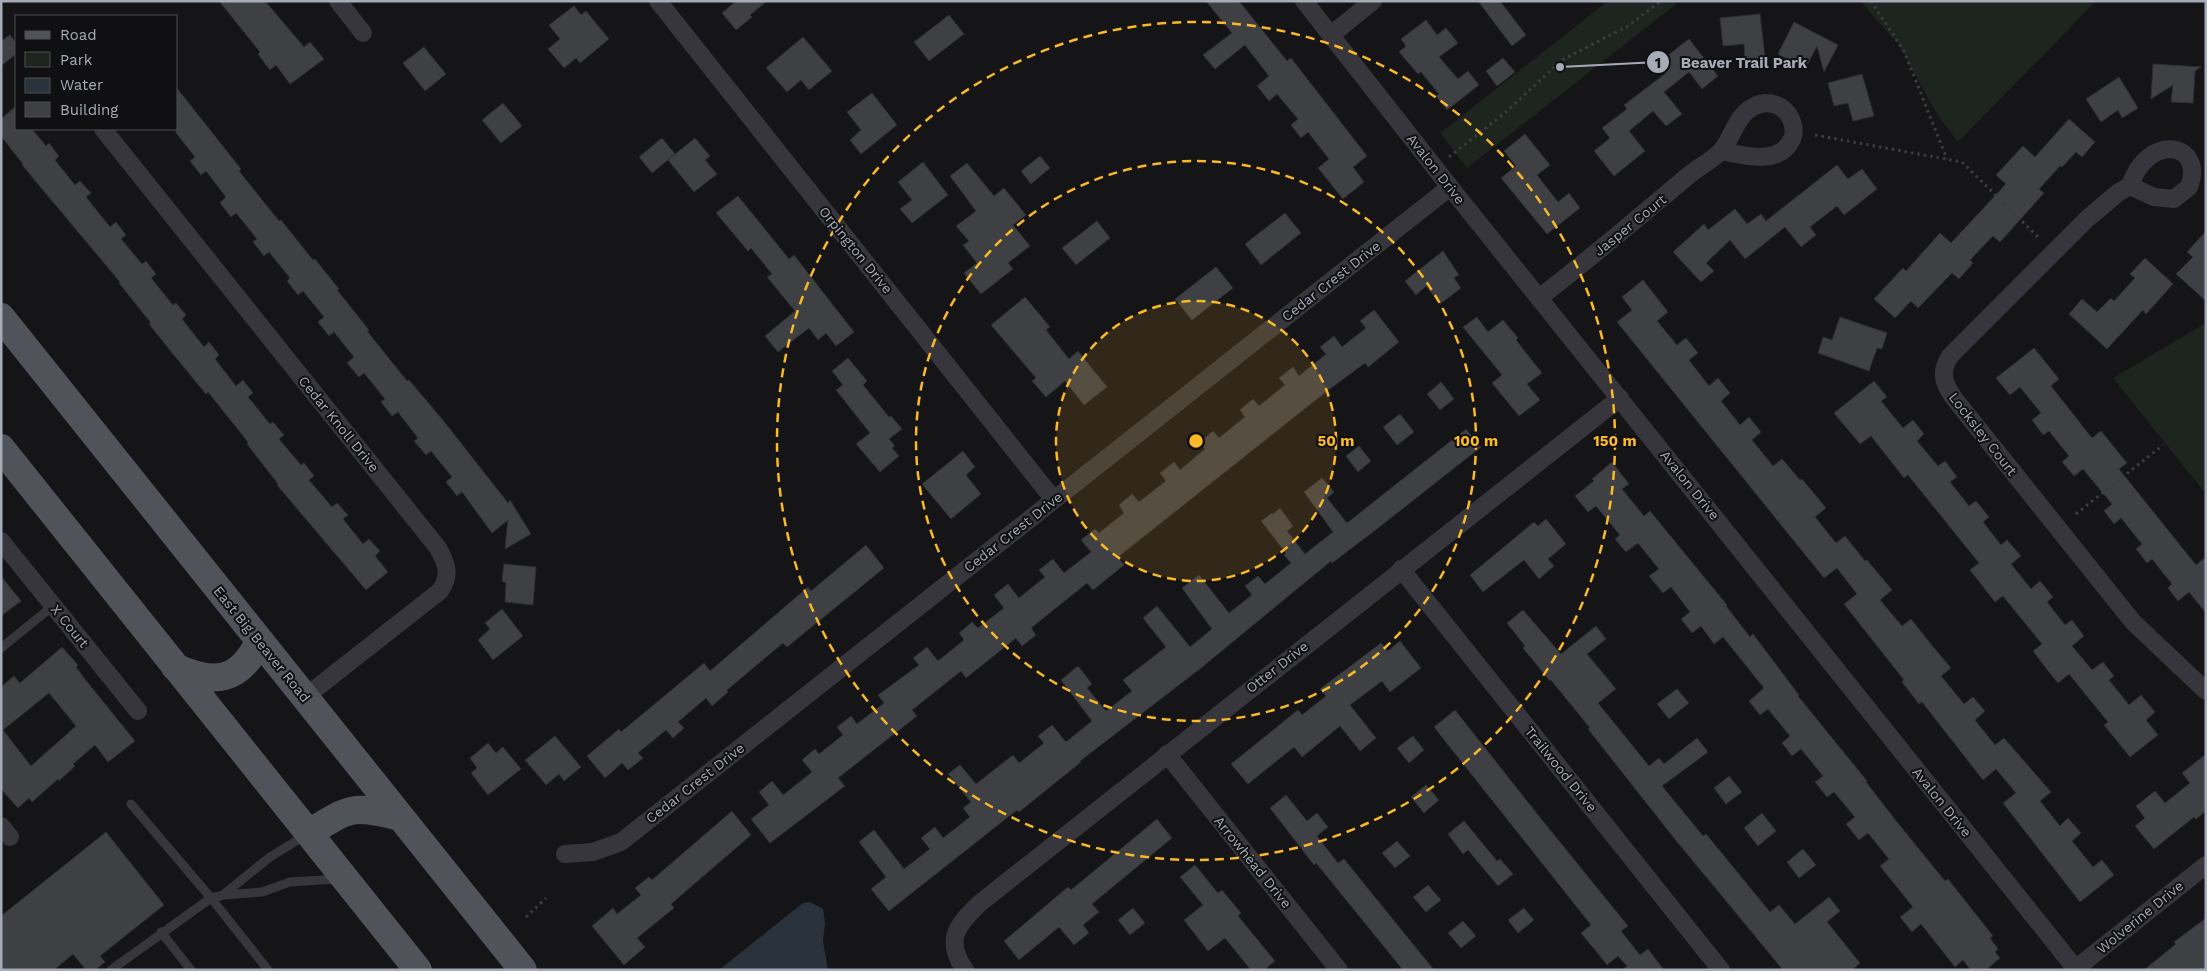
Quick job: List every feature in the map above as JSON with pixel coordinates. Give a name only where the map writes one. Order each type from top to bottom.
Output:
[{"type":"main road","name":"East Big Beaver Road","points":[[2,318],[523,970]]},
{"type":"main road","points":[[1,448],[418,970]]},
{"type":"main road","points":[[175,667],[195,676],[208,678],[228,675],[244,665],[259,642]]},
{"type":"main road","points":[[309,833],[345,812],[357,809],[371,809],[400,817]]},
{"type":"street","points":[[338,1],[363,33]]},
{"type":"street","name":"Orpington Drive","points":[[658,1],[1054,500]]},
{"type":"street","name":"Avalon Drive","points":[[1304,1],[1450,187],[2075,969]]},
{"type":"street","points":[[1331,35],[1373,1]]},
{"type":"street","name":"Cedar Knoll Drive","points":[[104,130],[432,541],[445,561],[448,570],[446,582],[440,591],[305,697]]},
{"type":"street","name":"Jasper Court","points":[[1539,298],[1721,151]]},
{"type":"street","name":"Locksley Court","points":[[2130,186],[2119,192],[2088,218],[1950,356],[1945,364],[1943,374],[1945,385],[1953,397],[2133,622],[2206,691]]},
{"type":"street","name":"Cedar Crest Drive","points":[[566,854],[593,852],[621,842],[1450,187]]},
{"type":"street","name":"Otter Drive","points":[[965,970],[954,950],[954,934],[960,923],[980,903],[1620,398]]},
{"type":"street","name":"X Court","points":[[1,542],[138,711]]},
{"type":"street","name":"Trailwood Drive","points":[[1401,569],[1721,970]]},
{"type":"street","name":"Arrowhead Drive","points":[[1167,754],[1340,970]]},
{"type":"street","name":"Wolverine Drive","points":[[2075,969],[2206,865]]},
{"type":"lane","points":[[1,648],[53,606]]},
{"type":"lane","points":[[131,804],[211,898],[268,970]]},
{"type":"lane","points":[[224,895],[270,857],[309,833]]},
{"type":"lane","points":[[111,970],[211,898],[262,892],[290,882],[346,878]]},
{"type":"lane","points":[[162,932],[191,970]]},
{"type":"path","points":[[1445,160],[1506,112],[1562,60],[1628,26],[1661,1]]},
{"type":"path","points":[[1871,1],[1904,51],[1947,159]]},
{"type":"path","points":[[1815,135],[1962,162],[2038,236]]},
{"type":"path","points":[[2076,514],[2163,446]]},
{"type":"path","points":[[526,917],[546,898]]},
{"type":"green space","points":[[1608,1],[1680,1],[1467,168],[1440,133]]},
{"type":"green space","points":[[1860,1],[2096,1],[1958,142],[1938,116],[1898,44]]},
{"type":"green space","points":[[2206,323],[2206,494],[2113,378]]},
{"type":"water","points":[[810,902],[823,909],[825,923],[823,941],[828,970],[719,970],[803,903]]},
{"type":"building","points":[[219,1],[265,1],[304,47],[310,42],[324,59],[290,84],[276,65],[270,70],[258,54],[260,52]]},
{"type":"building","points":[[736,1],[767,1],[736,30],[722,13]]},
{"type":"building","points":[[1206,1],[1239,1],[1287,61],[1291,58],[1367,156],[1353,167],[1364,182],[1343,199],[1318,168],[1329,159],[1308,132],[1301,138],[1291,125],[1298,119],[1277,94],[1269,101],[1257,86],[1269,76],[1245,45],[1215,69],[1203,55],[1232,33]]},
{"type":"building","points":[[1478,1],[1500,1],[1526,35],[1512,46]]},
{"type":"building","points":[[574,6],[581,15],[586,11],[609,39],[580,63],[576,58],[564,68],[548,49],[560,39],[549,25]]},
{"type":"building","points":[[1760,14],[1765,58],[1745,60],[1744,44],[1723,46],[1720,18]]},
{"type":"building","points":[[949,15],[964,34],[929,61],[914,42]]},
{"type":"building","points":[[1426,20],[1437,35],[1446,28],[1458,43],[1439,57],[1458,79],[1468,71],[1479,85],[1447,110],[1436,96],[1439,94],[1421,72],[1418,74],[1399,52],[1406,46],[1401,39]]},
{"type":"building","points":[[1794,22],[1838,45],[1824,72],[1817,46],[1805,69],[1778,54]]},
{"type":"building","points":[[10,35],[15,42],[15,55],[1,66],[1,41]]},
{"type":"building","points":[[803,37],[832,71],[809,90],[801,80],[787,92],[766,68]]},
{"type":"building","points":[[1689,39],[1718,76],[1702,89],[1689,72],[1664,92],[1682,114],[1666,126],[1653,111],[1629,131],[1645,151],[1614,176],[1594,151],[1610,138],[1602,128],[1627,109],[1624,105],[1666,73],[1658,63]]},
{"type":"building","points":[[424,47],[446,74],[425,91],[403,63]]},
{"type":"building","points":[[1503,58],[1515,72],[1497,86],[1486,71]]},
{"type":"building","points":[[2153,64],[2201,67],[2195,71],[2193,103],[2171,102],[2173,85],[2151,99]]},
{"type":"building","points":[[1862,74],[1874,116],[1853,121],[1848,103],[1834,106],[1828,83]]},
{"type":"building","points":[[2119,77],[2138,108],[2122,118],[2118,110],[2101,122],[2086,99]]},
{"type":"building","points":[[178,90],[241,169],[239,171],[279,221],[281,220],[339,289],[337,290],[369,330],[367,331],[407,381],[409,380],[442,419],[508,503],[510,500],[531,534],[505,549],[508,520],[492,533],[462,492],[457,496],[446,482],[452,477],[431,451],[426,455],[414,441],[418,438],[398,412],[392,416],[381,402],[385,399],[364,373],[359,377],[347,363],[354,357],[334,332],[329,336],[318,322],[324,317],[303,291],[298,295],[287,281],[290,278],[269,252],[264,256],[253,242],[257,239],[236,213],[231,217],[220,203],[226,197],[206,171],[201,175],[190,161],[195,157],[176,133],[176,130],[178,130]]},
{"type":"building","points":[[872,93],[897,125],[861,154],[850,140],[861,130],[847,112]]},
{"type":"building","points":[[503,103],[522,126],[501,143],[482,120]]},
{"type":"building","points":[[15,107],[15,130],[33,130],[46,146],[49,143],[59,156],[55,160],[75,185],[80,181],[91,193],[86,197],[110,227],[116,222],[126,235],[121,239],[142,264],[146,261],[156,274],[151,278],[173,305],[176,303],[186,315],[182,319],[204,347],[209,342],[219,355],[215,359],[236,386],[243,380],[253,393],[248,397],[270,424],[273,422],[284,435],[279,439],[301,465],[304,463],[314,476],[309,480],[332,507],[337,503],[348,515],[343,519],[363,544],[369,539],[380,551],[375,556],[388,572],[366,590],[277,485],[247,444],[248,442],[208,392],[206,394],[173,354],[149,324],[151,323],[120,282],[22,165],[1,136],[1,119]]},
{"type":"building","points":[[2069,119],[2095,142],[2082,157],[2076,152],[2062,167],[2060,166],[2039,189],[2044,193],[2000,242],[1993,236],[1970,260],[1973,263],[1959,279],[1952,273],[1918,308],[1911,301],[1895,318],[1874,299],[1903,268],[1906,271],[1940,233],[1951,243],[2006,184],[1996,175],[2023,146],[2035,157]]},
{"type":"building","points":[[1525,134],[1550,165],[1537,175],[1558,202],[1569,193],[1580,208],[1547,234],[1501,178],[1516,166],[1504,151]]},
{"type":"building","points":[[662,138],[675,154],[652,173],[639,157]]},
{"type":"building","points":[[695,138],[710,156],[705,160],[717,174],[694,192],[668,160]]},
{"type":"building","points":[[1040,156],[1050,168],[1031,184],[1021,171]]},
{"type":"building","points":[[923,162],[948,195],[912,223],[900,209],[912,200],[898,182]]},
{"type":"building","points":[[967,163],[994,196],[1004,188],[1026,215],[1013,225],[1030,246],[1008,263],[1013,269],[981,294],[964,273],[977,263],[963,245],[969,241],[956,226],[976,211],[950,176]]},
{"type":"building","points":[[1837,165],[1848,179],[1862,169],[1877,189],[1844,215],[1837,206],[1810,227],[1816,235],[1801,247],[1785,227],[1745,259],[1730,240],[1706,263],[1714,271],[1701,282],[1673,252],[1704,224],[1708,230],[1735,209],[1747,224],[1761,214],[1766,221]]},
{"type":"building","points":[[738,196],[789,259],[794,255],[854,332],[836,346],[826,333],[818,340],[809,328],[778,352],[765,336],[795,311],[767,277],[772,274],[751,248],[748,251],[716,213]]},
{"type":"building","points":[[1285,213],[1301,233],[1261,265],[1245,244]]},
{"type":"building","points":[[1097,221],[1110,238],[1076,265],[1062,248]]},
{"type":"building","points":[[2206,231],[2206,301],[2176,274],[2193,257],[2187,252]]},
{"type":"building","points":[[1443,251],[1459,275],[1454,278],[1461,288],[1440,304],[1426,286],[1416,295],[1405,281]]},
{"type":"building","points":[[2145,258],[2173,284],[2146,314],[2143,310],[2107,349],[2069,314],[2082,299],[2097,312],[2111,298],[2114,301],[2135,278],[2130,274]]},
{"type":"building","points":[[1216,267],[1233,288],[1192,320],[1175,299]]},
{"type":"building","points":[[1643,280],[1668,312],[1657,321],[1677,345],[1686,338],[1698,353],[1689,360],[1709,386],[1718,378],[1730,393],[1721,401],[1740,425],[1749,417],[1761,432],[1752,440],[1773,466],[1782,459],[1800,480],[1802,479],[1826,508],[1815,517],[1836,543],[1845,536],[1892,590],[1880,600],[1902,626],[1911,619],[1951,668],[1941,676],[1964,704],[1973,697],[1985,711],[1975,720],[1995,745],[2004,738],[2051,792],[2040,801],[2060,826],[2068,818],[2081,833],[2072,841],[2093,867],[2102,860],[2114,875],[2080,902],[2003,803],[2016,793],[1996,769],[1983,780],[1922,702],[1919,704],[1902,682],[1904,680],[1844,604],[1857,594],[1837,568],[1824,578],[1617,322],[1632,310],[1622,297]]},
{"type":"building","points":[[1025,297],[1050,327],[1046,330],[1069,359],[1078,351],[1107,387],[1084,405],[1065,381],[1046,397],[1032,381],[1036,378],[991,325]]},
{"type":"building","points":[[1374,310],[1399,342],[1368,367],[1365,363],[1327,391],[1118,557],[1124,565],[1093,590],[1087,583],[1031,628],[1036,635],[1022,646],[1016,638],[966,678],[961,671],[912,710],[917,716],[838,778],[845,786],[770,843],[751,819],[769,805],[759,792],[772,781],[783,795],[812,772],[802,760],[815,749],[819,754],[843,735],[837,727],[851,716],[857,724],[884,703],[878,695],[919,665],[913,658],[927,647],[938,661],[964,640],[959,633],[972,622],[978,628],[1004,608],[994,595],[1008,584],[1019,598],[1045,577],[1039,570],[1053,559],[1064,573],[1091,552],[1081,540],[1095,529],[1099,533],[1124,513],[1119,505],[1132,494],[1139,502],[1166,481],[1160,473],[1174,462],[1180,470],[1205,449],[1200,442],[1213,431],[1219,438],[1245,417],[1240,410],[1253,399],[1259,406],[1285,385],[1279,378],[1293,367],[1299,376],[1326,354],[1320,347],[1334,336],[1342,347],[1366,328],[1360,321]]},
{"type":"building","points":[[1477,317],[1488,332],[1503,320],[1542,373],[1527,384],[1540,400],[1519,416],[1492,383],[1502,375],[1463,327]]},
{"type":"building","points":[[1840,317],[1887,333],[1882,349],[1877,348],[1869,371],[1818,353],[1823,337],[1832,340]]},
{"type":"building","points":[[2034,348],[2059,379],[2051,386],[2092,438],[2101,431],[2127,463],[2119,469],[2196,565],[2206,557],[2206,613],[2189,592],[2178,601],[2168,588],[2172,584],[2152,559],[2147,563],[2136,549],[2142,544],[2121,518],[2114,524],[2104,511],[2112,504],[2083,469],[2074,476],[2062,462],[2069,456],[2049,431],[2043,435],[2032,420],[2041,413],[2020,387],[2010,395],[1996,378]]},
{"type":"building","points":[[848,358],[867,381],[863,385],[889,417],[891,416],[902,429],[889,439],[895,446],[892,448],[899,456],[880,472],[856,444],[870,433],[836,390],[843,385],[832,371]]},
{"type":"building","points":[[1874,381],[1887,397],[1881,401],[1903,428],[1913,420],[1924,434],[1917,441],[1938,466],[1945,461],[1957,477],[1950,482],[1969,506],[1976,501],[1989,517],[1983,522],[2001,545],[2007,540],[2021,556],[2011,564],[2031,589],[2040,581],[2053,597],[2047,602],[2065,625],[2072,620],[2084,636],[2072,646],[2092,670],[2103,662],[2114,676],[2109,680],[2129,705],[2141,695],[2155,712],[2146,720],[2158,735],[2130,757],[2104,725],[2108,722],[2069,674],[2058,683],[2045,667],[2033,651],[2042,644],[2003,596],[1995,602],[1970,570],[1979,563],[1908,475],[1904,478],[1871,436],[1860,444],[1834,413]]},
{"type":"building","points":[[1441,382],[1454,399],[1440,410],[1427,394]]},
{"type":"building","points":[[1400,414],[1414,432],[1397,445],[1383,427]]},
{"type":"building","points":[[1466,429],[1481,447],[1373,532],[1332,563],[1331,561],[1201,668],[1080,761],[1019,812],[1017,810],[889,911],[871,889],[886,877],[859,842],[874,830],[904,869],[930,849],[921,838],[935,827],[943,838],[970,817],[963,808],[971,802],[948,774],[960,765],[976,784],[1013,755],[1019,763],[1044,743],[1038,736],[1052,725],[1066,742],[1092,721],[1061,680],[1078,666],[1092,684],[1087,688],[1106,711],[1132,691],[1123,680],[1166,647],[1143,618],[1157,606],[1190,647],[1212,629],[1182,588],[1199,575],[1229,613],[1252,595],[1245,586],[1258,576],[1265,584],[1291,563],[1284,555],[1286,553],[1261,521],[1280,508],[1293,526],[1287,531],[1305,554],[1333,532],[1304,492],[1322,478],[1334,492],[1327,498],[1347,523]]},
{"type":"building","points":[[1359,446],[1371,461],[1358,472],[1346,456]]},
{"type":"building","points":[[963,451],[975,467],[966,475],[981,494],[951,519],[922,484]]},
{"type":"building","points":[[1612,462],[1629,484],[1622,489],[1644,516],[1650,511],[1727,605],[1750,637],[1753,634],[1798,696],[1867,781],[1897,822],[1945,881],[1948,879],[1993,936],[1990,938],[1998,949],[1995,952],[2000,958],[1986,970],[1971,970],[1963,960],[1955,967],[1921,924],[1912,932],[1900,917],[1913,907],[1880,866],[1889,859],[1868,833],[1859,840],[1846,824],[1855,817],[1834,792],[1827,797],[1815,782],[1823,776],[1801,749],[1792,756],[1782,743],[1790,736],[1768,709],[1760,715],[1749,701],[1764,688],[1723,637],[1714,644],[1701,626],[1692,633],[1681,619],[1690,612],[1671,587],[1663,593],[1649,576],[1659,569],[1638,543],[1626,552],[1615,539],[1620,535],[1596,506],[1588,512],[1575,496],[1594,481],[1592,479]]},
{"type":"building","points":[[1546,519],[1566,544],[1548,559],[1554,566],[1539,579],[1524,560],[1483,592],[1470,575],[1534,522],[1538,526]]},
{"type":"building","points":[[866,545],[884,568],[787,647],[783,643],[727,690],[728,692],[712,706],[706,698],[678,722],[684,728],[673,738],[666,730],[638,753],[643,758],[628,770],[622,763],[605,778],[587,756],[619,729],[621,732],[704,663],[710,671],[808,587],[811,591]]},
{"type":"building","points":[[504,564],[536,567],[533,605],[505,602],[506,583],[502,581]]},
{"type":"building","points":[[1,576],[21,601],[1,616]]},
{"type":"building","points":[[502,609],[523,636],[493,660],[478,640],[490,629],[485,623]]},
{"type":"building","points":[[1523,610],[1561,654],[1596,626],[1606,639],[1587,654],[1616,689],[1598,703],[1649,766],[1659,758],[1664,764],[1697,738],[1708,752],[1662,786],[1703,836],[1706,834],[1770,912],[1779,905],[1795,924],[1829,897],[1840,911],[1827,922],[1860,963],[1852,970],[1783,970],[1674,838],[1588,729],[1590,728],[1523,648],[1525,646],[1507,623]]},
{"type":"building","points":[[1400,641],[1421,668],[1390,692],[1382,681],[1350,705],[1376,738],[1360,751],[1340,726],[1302,757],[1294,747],[1248,784],[1231,764],[1298,710],[1302,715],[1326,696],[1320,689],[1381,643],[1388,651]]},
{"type":"building","points":[[62,647],[78,665],[76,667],[84,678],[135,741],[108,762],[95,745],[73,764],[75,766],[59,781],[58,779],[32,802],[29,798],[18,808],[1,789],[1,687],[14,676],[20,683]],"holes":[[[49,693],[76,726],[31,766],[3,730]]]},
{"type":"building","points":[[1677,689],[1689,703],[1669,719],[1657,704]]},
{"type":"building","points":[[1455,710],[1628,926],[1621,931],[1640,955],[1648,949],[1664,970],[1622,970],[1627,966],[1618,956],[1607,965],[1581,933],[1591,925],[1434,727]]},
{"type":"building","points":[[555,736],[581,767],[564,781],[559,774],[546,785],[525,760]]},
{"type":"building","points":[[1413,736],[1424,750],[1409,763],[1397,748]]},
{"type":"building","points":[[488,743],[496,753],[503,747],[521,769],[488,795],[471,773],[477,768],[470,758]]},
{"type":"building","points":[[2206,754],[2206,811],[2196,819],[2194,817],[2154,849],[2135,826],[2145,818],[2136,806],[2155,791],[2165,803],[2190,783],[2182,773]]},
{"type":"building","points":[[1729,776],[1742,792],[1726,804],[1714,788]]},
{"type":"building","points":[[1426,785],[1439,800],[1424,813],[1411,797]]},
{"type":"building","points":[[1286,795],[1307,821],[1317,813],[1328,827],[1317,836],[1338,863],[1344,859],[1434,970],[1403,970],[1316,863],[1314,865],[1270,808]]},
{"type":"building","points":[[732,811],[751,835],[671,904],[674,908],[637,938],[645,947],[624,965],[592,926],[613,908],[617,914],[641,895],[635,888],[649,877],[652,880]]},
{"type":"building","points":[[1762,813],[1776,831],[1758,846],[1744,828]]},
{"type":"building","points":[[1157,819],[1172,838],[1092,904],[1099,912],[1083,925],[1089,933],[1074,945],[1059,927],[1019,960],[1004,941],[1068,887],[1071,890]]},
{"type":"building","points":[[1464,821],[1497,861],[1500,859],[1513,874],[1498,886],[1468,850],[1463,854],[1448,834]]},
{"type":"building","points":[[106,832],[164,905],[100,956],[105,962],[95,970],[86,970],[73,954],[54,970],[1,970],[1,916]]},
{"type":"building","points":[[1397,841],[1410,856],[1395,868],[1382,853]]},
{"type":"building","points":[[1803,849],[1816,865],[1799,878],[1787,862]]},
{"type":"building","points":[[1195,865],[1218,893],[1222,890],[1241,913],[1238,916],[1275,961],[1264,970],[1251,970],[1225,938],[1208,951],[1184,920],[1203,905],[1180,877]]},
{"type":"building","points":[[1428,885],[1441,900],[1426,912],[1413,897]]},
{"type":"building","points":[[1133,908],[1145,923],[1130,935],[1118,920]]},
{"type":"building","points":[[1524,908],[1534,920],[1518,933],[1508,920]]},
{"type":"building","points":[[2206,918],[2206,970],[2144,970],[2176,944],[2174,942]]},
{"type":"building","points":[[1463,921],[1476,936],[1461,948],[1448,933]]},
{"type":"place","name":"Beaver Trail Park","points":[[1560,67]]}]
